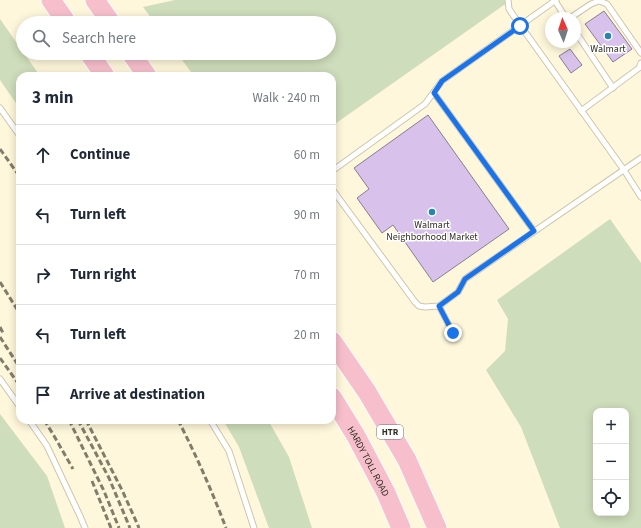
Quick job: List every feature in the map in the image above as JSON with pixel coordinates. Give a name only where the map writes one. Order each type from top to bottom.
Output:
[{"type":"highway","points":[[51,0],[62,16]]},
{"type":"highway","points":[[95,0],[106,16]]},
{"type":"highway","points":[[94,60],[102,72]]},
{"type":"highway","points":[[137,60],[145,72]]},
{"type":"highway","name":"HTR","points":[[336,347],[367,392],[407,460],[437,528]]},
{"type":"highway","name":"HARDY TOLL ROAD","points":[[336,404],[356,436],[386,493],[402,528]]},
{"type":"lane","points":[[508,0],[510,9],[520,26],[624,170],[641,197]]},
{"type":"lane","points":[[336,168],[426,104],[442,81],[555,0],[562,12]]},
{"type":"lane","points":[[579,12],[591,4],[599,1],[607,4],[641,53]]},
{"type":"lane","points":[[581,40],[613,88]]},
{"type":"lane","points":[[581,111],[640,68],[641,63]]},
{"type":"lane","points":[[434,93],[534,231]]},
{"type":"lane","points":[[0,108],[16,130]]},
{"type":"lane","points":[[336,194],[415,302],[424,308],[439,306],[458,292],[465,279],[641,158]]},
{"type":"lane","points":[[439,306],[453,333]]},
{"type":"lane","points":[[0,379],[16,401]]},
{"type":"lane","points":[[32,424],[47,446],[85,528]]},
{"type":"lane","points":[[212,424],[229,451],[254,528]]},
{"type":"green space","points":[[175,0],[511,0],[336,123],[336,72],[191,72],[182,60],[336,60],[336,16],[150,16],[143,7]]},
{"type":"green space","points":[[0,19],[16,42],[16,60],[29,60],[37,72],[16,72],[16,103],[0,80]]},
{"type":"green space","points":[[610,219],[641,263],[641,528],[560,528],[521,427],[486,370],[505,351],[508,319],[497,300]]},
{"type":"green space","points":[[0,414],[47,476],[65,528],[0,528]]},
{"type":"green space","points":[[225,424],[270,424],[289,457],[312,528],[269,528],[239,447]]},
{"type":"building","name":"Walmart","points":[[604,11],[632,49],[613,62],[585,24]]},
{"type":"building","points":[[570,49],[582,65],[571,73],[559,56]]},
{"type":"building","name":"Walmart Neighborhood Market","points":[[428,115],[509,229],[433,282],[393,225],[382,233],[357,198],[369,189],[354,168]]},
{"type":"railway","points":[[0,149],[16,171]]},
{"type":"railway","points":[[0,282],[16,308]]},
{"type":"railway","points":[[0,327],[3,333]]},
{"type":"railway","points":[[0,337],[16,362]]},
{"type":"railway","points":[[0,358],[16,380]]},
{"type":"railway","points":[[47,424],[73,469]]},
{"type":"railway","points":[[71,424],[104,491],[119,528]]},
{"type":"railway","points":[[80,424],[109,478],[130,528]]},
{"type":"railway","points":[[88,424],[123,492],[139,528]]},
{"type":"railway","points":[[180,424],[204,473],[226,528]]},
{"type":"railway","points":[[92,481],[111,528]]},
{"type":"place","name":"Walmart","points":[[608,36]]},
{"type":"place","name":"Walmart Neighborhood Market","points":[[432,212]]},
{"type":"route","points":[[453,333],[439,306],[458,292],[462,282],[465,279],[534,231],[434,93],[442,81],[520,26]]}]
